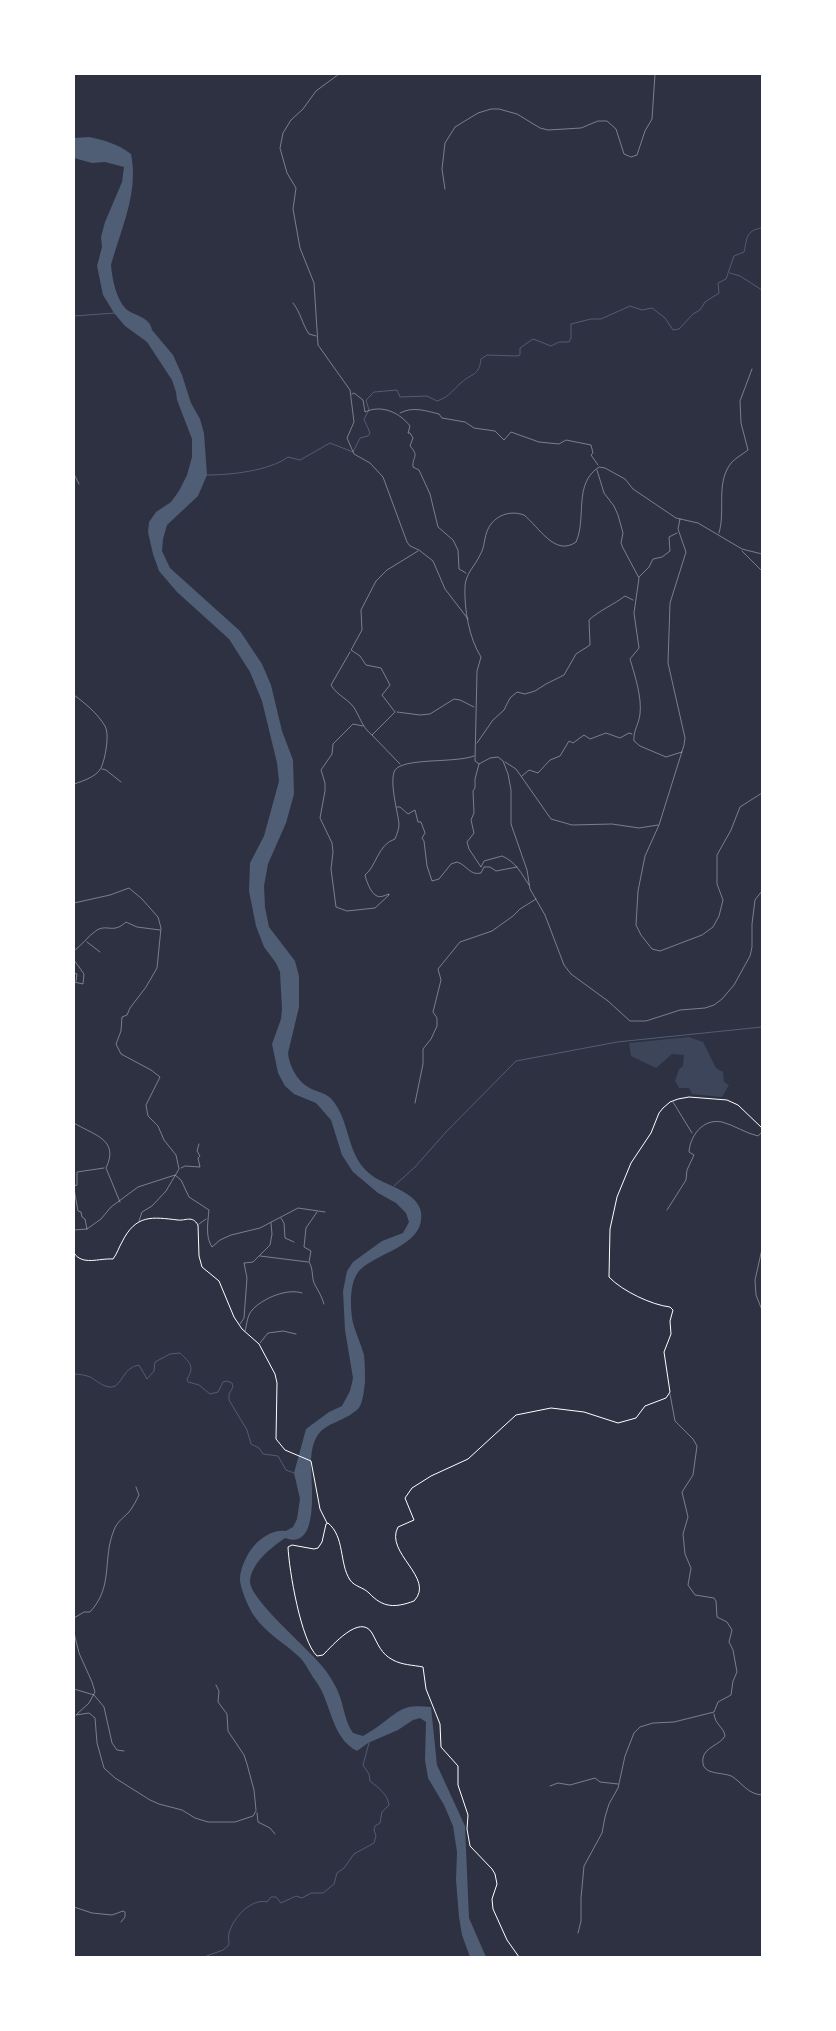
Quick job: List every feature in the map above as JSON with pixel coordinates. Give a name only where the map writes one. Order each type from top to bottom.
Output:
[{"type":"main road","points":[[74,1253],[78,1259],[84,1261],[114,1258],[127,1233],[139,1222],[151,1217],[179,1220],[192,1219],[198,1225],[199,1256],[202,1267],[219,1281],[228,1306],[240,1326],[259,1344],[275,1374],[277,1383],[276,1437],[282,1448],[311,1461],[312,1473],[317,1484],[320,1509],[327,1523],[334,1528],[337,1534],[346,1569],[352,1583],[365,1589],[375,1600],[383,1604],[401,1605],[414,1601],[419,1592],[412,1568],[399,1552],[395,1540],[398,1527],[414,1520],[405,1498],[412,1488],[431,1476],[468,1460],[516,1414],[551,1408],[584,1412],[618,1423],[636,1418],[643,1407],[666,1398],[670,1392],[664,1352],[671,1334],[672,1309],[641,1299],[611,1279],[608,1271],[611,1260],[611,1221],[619,1193],[631,1163],[651,1133],[659,1113],[672,1101],[689,1098],[730,1101],[742,1108],[762,1128]]},
{"type":"main road","points":[[327,1523],[322,1542],[318,1548],[292,1545],[288,1549],[298,1609],[314,1653],[318,1656],[323,1655],[351,1630],[361,1627],[370,1631],[380,1649],[392,1660],[424,1668],[426,1689],[440,1724],[442,1746],[458,1766],[458,1785],[468,1814],[467,1829],[470,1846],[495,1874],[497,1884],[492,1899],[493,1909],[507,1940],[519,1957]]},
{"type":"street","points":[[339,74],[316,91],[303,109],[291,120],[283,133],[280,148],[287,173],[296,188],[294,214],[298,227],[300,248],[314,283],[319,346],[347,385],[351,396],[354,422],[348,438],[353,452],[370,464],[383,477],[407,542],[412,548],[420,550],[432,561],[445,589],[469,620]]},
{"type":"street","points":[[445,189],[442,181],[444,150],[453,130],[471,116],[490,109],[513,113],[532,124],[546,129],[581,128],[605,120],[616,129],[624,154],[631,157],[637,155],[644,131],[653,117],[655,74]]},
{"type":"street","points":[[293,303],[300,311],[309,334],[317,336]]},
{"type":"street","points":[[719,534],[723,519],[720,496],[724,484],[724,476],[734,460],[748,450],[741,423],[740,402],[752,369]]},
{"type":"street","points":[[351,396],[354,393],[363,400],[365,412],[379,410],[398,414],[410,426],[408,433],[413,438],[410,446],[415,451],[416,456],[412,465],[415,469],[419,470],[430,494],[438,527],[453,540],[458,550],[459,569],[468,574]]},
{"type":"street","points":[[398,414],[408,409],[430,411],[439,414],[442,418],[464,422],[474,428],[495,431],[504,440],[511,432],[539,442],[560,444],[566,440],[591,445],[593,453],[591,455],[599,467]]},
{"type":"street","points":[[597,468],[604,493],[618,515],[623,533],[621,543],[639,578]]},
{"type":"street","points":[[479,764],[475,762],[475,755],[477,743],[477,671],[481,658],[475,648],[465,589],[468,574],[480,556],[488,528],[496,519],[507,513],[524,515],[546,537],[560,546],[568,547],[575,542],[578,536],[583,507],[582,490],[597,468],[605,468],[625,479],[633,490],[680,519],[698,523],[742,549],[762,572]]},
{"type":"street","points":[[74,474],[79,484]]},
{"type":"street","points":[[680,519],[679,532],[686,552],[670,604],[668,663],[685,738],[683,751],[659,825],[644,862],[638,891],[636,918],[641,935],[652,949],[660,951],[702,935],[713,927],[719,916],[723,900],[717,884],[717,855],[731,830],[740,808],[746,802],[762,794]]},
{"type":"street","points":[[679,532],[669,537],[670,551],[662,557],[653,559],[650,567],[639,578],[634,613],[639,648],[630,659],[636,676],[640,710],[634,734],[636,744],[662,756],[670,756],[683,751]]},
{"type":"street","points":[[742,549],[762,554]]},
{"type":"street","points":[[401,766],[364,726],[356,710],[337,694],[331,685],[362,630],[360,615],[364,601],[376,581],[387,570],[420,550]]},
{"type":"street","points":[[477,743],[493,720],[504,710],[510,698],[517,692],[525,694],[535,692],[564,675],[576,654],[590,645],[589,620],[598,612],[625,596],[635,601]]},
{"type":"street","points":[[351,650],[360,656],[366,664],[381,668],[390,685],[382,695],[395,712],[420,715],[430,714],[454,699],[476,708]]},
{"type":"street","points":[[74,695],[86,704],[105,727],[108,737],[101,769],[90,778],[74,784]]},
{"type":"street","points":[[372,735],[395,712]]},
{"type":"street","points":[[364,726],[353,724],[339,737],[333,744],[332,754],[321,770],[326,791],[320,818],[332,843],[331,869],[336,908],[346,911],[375,908],[389,896],[389,894],[376,896],[367,882],[365,874],[369,872],[372,864],[387,842],[395,838],[399,824],[392,774],[396,769],[417,762],[448,761],[475,755]]},
{"type":"street","points":[[521,777],[529,770],[538,772],[550,760],[560,756],[569,741],[573,743],[584,735],[590,739],[606,733],[620,738],[629,733],[634,734]]},
{"type":"street","points":[[659,825],[639,828],[612,824],[564,824],[551,819],[516,769],[499,757],[493,757],[479,764],[473,791],[474,813],[470,820],[474,834],[467,842],[469,849],[481,867],[484,861],[502,856],[522,872],[545,915],[566,969],[629,1020],[637,1022],[650,1020],[680,1010],[709,1007],[724,997],[734,985],[750,956],[755,900],[762,891]]},
{"type":"street","points":[[503,761],[510,783],[512,826],[527,870],[530,887]]},
{"type":"street","points":[[101,769],[106,770],[121,782]]},
{"type":"street","points":[[397,807],[400,807],[408,814],[415,810],[418,814],[418,822],[421,822],[425,833],[422,838],[432,881],[439,879],[451,864],[457,862],[462,863],[473,873],[477,874],[481,873],[484,867],[487,866],[496,870],[517,867]]},
{"type":"street","points":[[74,903],[110,895],[128,888],[142,899],[158,917],[161,930],[157,968],[127,1014],[122,1017],[121,1031],[116,1044],[121,1054],[160,1077],[146,1105],[146,1111],[176,1155],[180,1169]]},
{"type":"street","points":[[414,1103],[423,1064],[424,1049],[437,1026],[437,1019],[433,1012],[441,980],[438,969],[460,942],[492,931],[536,899]]},
{"type":"street","points":[[74,952],[98,929],[117,928],[126,922],[137,927],[161,930]]},
{"type":"street","points":[[86,942],[100,952]]},
{"type":"street","points":[[74,960],[84,974],[83,984],[75,982],[77,974],[74,972]]},
{"type":"street","points":[[672,1101],[680,1110],[690,1131],[694,1134]]},
{"type":"street","points":[[667,1210],[686,1180],[687,1170],[694,1155],[689,1152],[694,1134],[701,1127],[720,1122],[758,1136],[762,1132]]},
{"type":"street","points":[[74,1123],[104,1139],[111,1154],[106,1168],[120,1202]]},
{"type":"street","points":[[139,1222],[142,1212],[152,1206],[162,1196],[180,1169],[185,1166],[200,1167],[198,1159],[200,1156],[197,1151],[199,1144]]},
{"type":"street","points":[[74,1186],[78,1185],[77,1172],[106,1168]]},
{"type":"street","points":[[74,1230],[87,1230],[101,1219],[111,1207],[138,1187],[176,1176],[182,1180],[189,1197],[208,1209],[207,1217],[203,1223],[198,1225]]},
{"type":"street","points":[[74,1189],[78,1211],[80,1211],[82,1218],[85,1219],[87,1230]]},
{"type":"street","points":[[207,1217],[209,1240],[212,1246],[220,1240],[253,1231],[298,1208],[325,1212]]},
{"type":"street","points":[[318,1210],[316,1216],[310,1221],[305,1235],[304,1247],[312,1251],[309,1262],[313,1270],[315,1285],[320,1291],[324,1304]]},
{"type":"street","points":[[280,1217],[284,1223],[285,1238],[294,1242]]},
{"type":"street","points":[[240,1326],[244,1318],[247,1278],[244,1263],[252,1263],[270,1243],[272,1234],[271,1222]]},
{"type":"street","points":[[762,1249],[755,1280],[756,1295],[762,1310]]},
{"type":"street","points":[[258,1256],[309,1262]]},
{"type":"street","points":[[245,1332],[247,1319],[254,1308],[281,1292],[296,1291],[302,1293]]},
{"type":"street","points":[[259,1344],[264,1341],[268,1333],[283,1331],[296,1334]]},
{"type":"street","points":[[670,1392],[675,1421],[692,1438],[697,1446],[693,1475],[682,1492],[688,1518],[683,1534],[685,1553],[691,1568],[688,1585],[694,1595],[716,1600],[717,1618],[727,1622],[732,1630],[729,1642],[733,1650],[737,1669],[733,1681],[732,1694],[719,1702],[714,1712],[715,1722],[724,1732],[725,1736],[721,1742],[705,1754],[703,1759],[704,1766],[712,1773],[731,1776],[753,1794],[762,1795]]},
{"type":"street","points":[[74,1618],[84,1612],[90,1612],[100,1599],[108,1570],[108,1556],[112,1533],[117,1524],[131,1509],[139,1495],[136,1487]]},
{"type":"street","points":[[74,1633],[83,1664],[92,1682],[94,1695],[104,1708],[112,1744],[117,1750],[124,1751]]},
{"type":"street","points":[[216,1685],[219,1691],[218,1702],[227,1714],[228,1731],[242,1752],[247,1764],[254,1790],[258,1822],[270,1828],[275,1834]]},
{"type":"street","points":[[74,1689],[94,1695]]},
{"type":"street","points":[[74,1716],[89,1703],[94,1695]]},
{"type":"street","points":[[578,1933],[581,1921],[584,1866],[601,1834],[608,1806],[619,1783],[626,1751],[637,1729],[653,1723],[674,1722],[714,1712]]},
{"type":"street","points":[[76,1715],[89,1713],[95,1718],[97,1743],[101,1762],[106,1771],[156,1803],[178,1808],[195,1818],[211,1823],[230,1823],[244,1820],[253,1816],[256,1811]]},
{"type":"street","points":[[550,1786],[558,1783],[570,1785],[595,1778],[600,1782],[619,1783]]},
{"type":"street","points":[[74,1907],[92,1913],[112,1915],[123,1911],[125,1912],[125,1917],[121,1922]]},
{"type":"shaded area","points":[[89,137],[111,143],[131,154],[133,183],[131,197],[111,265],[115,288],[126,309],[148,322],[152,330],[173,355],[204,433],[207,475],[198,496],[167,525],[162,551],[170,568],[240,631],[262,664],[271,685],[282,731],[293,760],[294,794],[286,823],[268,864],[264,886],[265,907],[269,927],[295,961],[299,976],[299,1007],[288,1053],[290,1063],[297,1077],[304,1084],[325,1094],[334,1102],[340,1112],[358,1161],[365,1169],[374,1177],[409,1195],[419,1205],[421,1212],[420,1224],[416,1233],[408,1241],[367,1264],[359,1271],[353,1282],[351,1310],[365,1365],[362,1401],[357,1410],[327,1427],[316,1437],[311,1459],[312,1510],[305,1534],[297,1539],[285,1538],[268,1551],[254,1568],[250,1581],[252,1590],[259,1600],[282,1626],[319,1662],[328,1674],[338,1691],[346,1719],[353,1733],[363,1736],[398,1711],[409,1707],[431,1707],[437,1765],[465,1826],[469,1918],[486,1957],[470,1957],[462,1935],[456,1880],[457,1852],[453,1826],[444,1805],[428,1778],[425,1760],[426,1722],[420,1718],[413,1720],[398,1730],[368,1743],[357,1751],[348,1745],[336,1728],[321,1689],[305,1663],[259,1622],[250,1609],[241,1587],[241,1570],[253,1547],[268,1534],[286,1531],[293,1527],[297,1519],[300,1499],[294,1473],[306,1429],[329,1412],[342,1406],[350,1391],[353,1378],[345,1330],[343,1291],[347,1271],[353,1262],[382,1241],[403,1233],[409,1222],[406,1213],[396,1203],[378,1193],[353,1172],[342,1155],[331,1120],[316,1103],[294,1094],[285,1086],[278,1073],[272,1044],[281,1019],[280,972],[264,947],[256,926],[249,891],[250,863],[264,836],[279,781],[277,763],[262,701],[250,672],[229,639],[177,592],[159,571],[153,554],[148,532],[149,522],[156,512],[171,502],[179,491],[187,475],[192,457],[192,439],[177,400],[172,380],[147,342],[125,326],[103,295],[97,266],[102,247],[101,237],[105,222],[122,182],[124,167],[105,162],[92,163],[74,158],[74,138]]},
{"type":"shaded area","points":[[689,1037],[703,1042],[716,1068],[723,1072],[724,1082],[729,1085],[722,1097],[692,1094],[689,1088],[679,1088],[675,1081],[679,1069],[683,1066],[684,1055],[672,1054],[656,1068],[631,1056],[629,1043]]},
{"type":"waterway","points":[[207,475],[260,469],[271,466],[288,457],[300,460],[330,443],[353,452],[360,438],[368,436],[370,433],[364,419],[369,410],[366,400],[374,392],[397,390],[400,397],[427,396],[437,401],[448,395],[477,371],[481,359],[487,355],[520,355],[520,348],[533,339],[551,346],[559,342],[569,342],[571,338],[571,324],[591,319],[601,319],[630,306],[642,310],[652,308],[665,318],[673,330],[679,329],[693,314],[700,310],[705,302],[719,293],[718,283],[726,279],[734,256],[744,252],[750,233],[762,228]]},
{"type":"waterway","points":[[730,273],[740,276],[762,290]]},
{"type":"waterway","points":[[74,316],[115,313]]},
{"type":"waterway","points":[[394,1186],[415,1167],[446,1132],[516,1061],[617,1042],[762,1027]]},
{"type":"waterway","points":[[74,1374],[88,1376],[103,1385],[112,1387],[134,1366],[139,1365],[147,1379],[154,1371],[155,1362],[170,1354],[180,1353],[191,1368],[187,1379],[188,1382],[199,1385],[210,1394],[218,1392],[223,1382],[232,1383],[233,1387],[229,1394],[229,1400],[247,1430],[251,1444],[259,1448],[263,1454],[278,1456],[286,1470],[294,1473]]},
{"type":"waterway","points":[[204,1957],[223,1950],[229,1945],[229,1935],[234,1921],[249,1906],[255,1903],[267,1902],[271,1897],[276,1897],[281,1903],[296,1896],[302,1898],[311,1893],[323,1893],[334,1884],[337,1873],[344,1868],[354,1854],[374,1843],[376,1836],[375,1826],[380,1823],[382,1812],[389,1805],[385,1795],[370,1781],[369,1774],[363,1765],[369,1743]]}]
